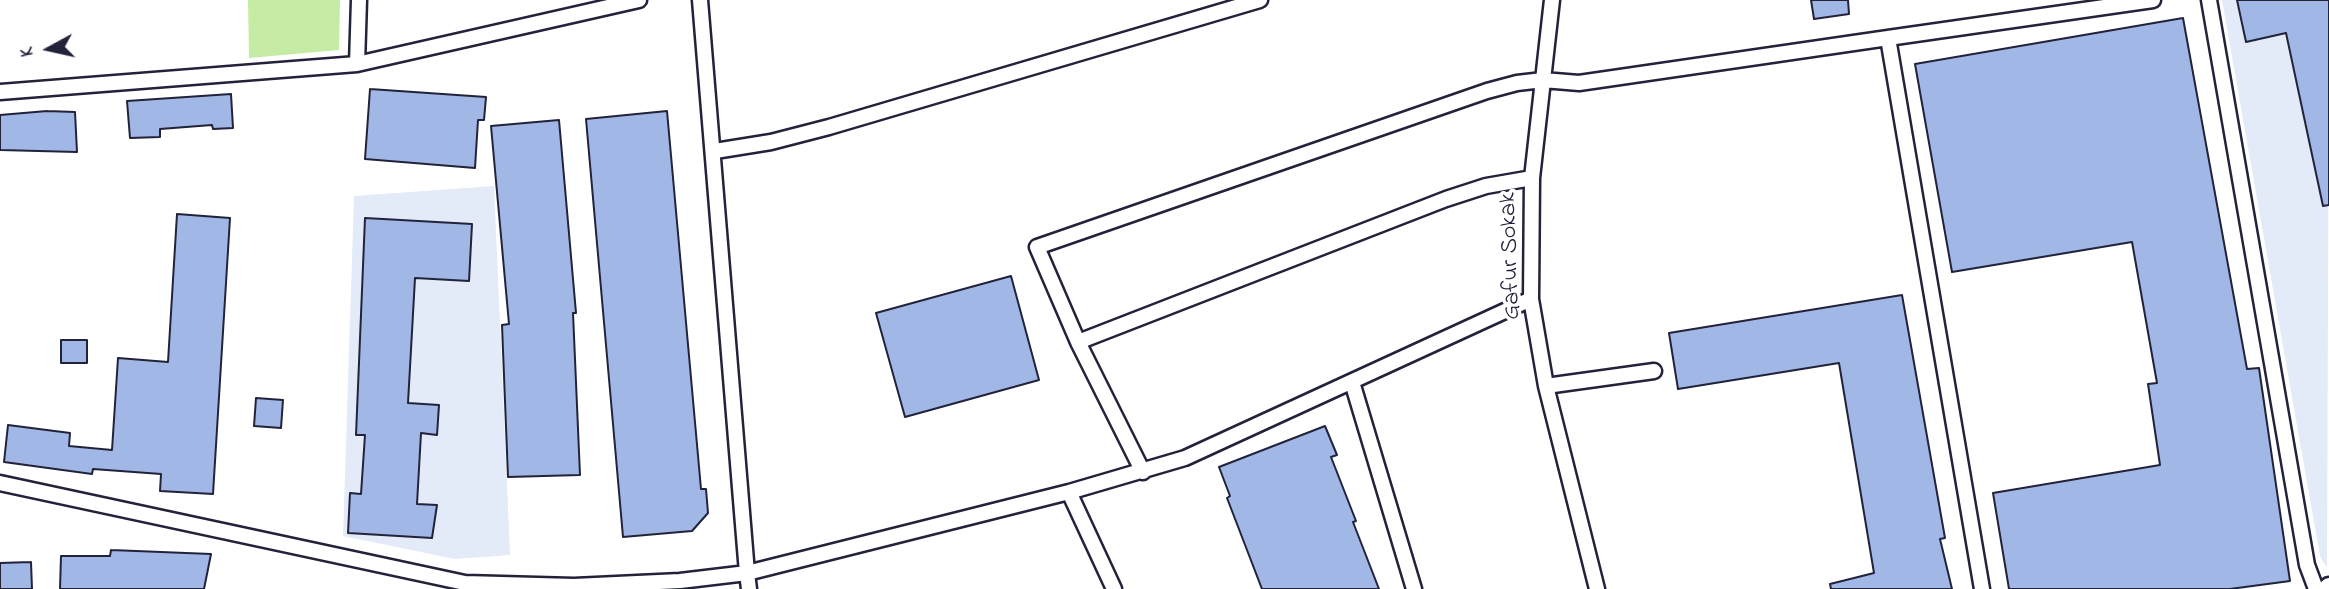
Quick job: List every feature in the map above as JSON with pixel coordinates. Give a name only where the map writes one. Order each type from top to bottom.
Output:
[{"type":"street","points":[[357,64],[359,0]]},
{"type":"street","points":[[0,92],[357,64],[639,0]]},
{"type":"street","points":[[701,0],[749,589]]},
{"type":"street","points":[[715,151],[771,142],[830,127],[1260,0]]},
{"type":"street","name":"Gafur Sokak","points":[[1552,0],[1532,178],[1531,299],[1546,386],[1597,589]]},
{"type":"street","points":[[1143,472],[1078,342],[1037,247],[1487,90],[1543,80],[1579,83],[2153,0]]},
{"type":"street","points":[[2209,0],[2307,565],[2316,589]]},
{"type":"street","points":[[1888,38],[1982,589]]},
{"type":"street","points":[[1078,342],[1446,199],[1486,186],[1532,178]]},
{"type":"street","points":[[0,482],[466,583],[574,586],[680,581],[747,573],[1069,492],[1185,458],[1531,299]]},
{"type":"street","points":[[1546,386],[1654,371]]},
{"type":"street","points":[[1352,382],[1414,589]]},
{"type":"street","points":[[1069,492],[1114,589]]},
{"type":"shaded area","points":[[2222,0],[2329,0],[2327,568],[2320,556]]},
{"type":"shaded area","points":[[494,186],[510,555],[455,559],[343,536],[354,196]]},
{"type":"green space","points":[[248,0],[340,0],[339,50],[249,58]]},
{"type":"building","points":[[1811,0],[1848,0],[1849,14],[1814,19]]},
{"type":"building","points":[[2237,0],[2329,0],[2329,205],[2323,206],[2286,33],[2246,42]]},
{"type":"building","points":[[2183,18],[2247,369],[2259,368],[2290,581],[2230,589],[2009,589],[1993,493],[2160,465],[2148,384],[2157,383],[2132,242],[1952,272],[1915,64]]},
{"type":"building","points":[[370,89],[486,97],[484,120],[478,120],[475,168],[365,159]]},
{"type":"building","points":[[231,94],[233,128],[213,129],[212,125],[160,129],[160,137],[130,138],[127,101]]},
{"type":"building","points":[[47,111],[75,112],[77,152],[0,150],[0,115]]},
{"type":"building","points":[[667,111],[701,489],[706,489],[708,513],[692,531],[623,537],[586,119]]},
{"type":"building","points":[[559,120],[576,313],[573,313],[580,475],[508,477],[502,325],[509,324],[491,126]]},
{"type":"building","points":[[177,214],[230,218],[213,494],[160,491],[161,474],[93,469],[92,474],[4,462],[8,425],[70,433],[69,446],[112,450],[118,358],[168,362]]},
{"type":"building","points":[[365,218],[472,224],[469,281],[415,278],[408,403],[439,405],[437,435],[421,433],[417,504],[437,505],[432,538],[348,533],[350,493],[361,494],[365,435],[356,435]]},
{"type":"building","points":[[1011,276],[1039,380],[905,417],[876,313]]},
{"type":"building","points":[[1902,295],[1945,538],[1940,539],[1952,589],[1831,589],[1830,584],[1874,573],[1839,363],[1678,389],[1669,333]]},
{"type":"building","points":[[61,340],[87,340],[87,363],[61,363]]},
{"type":"building","points":[[256,398],[283,400],[281,428],[254,426]]},
{"type":"building","points":[[1325,426],[1337,455],[1331,457],[1379,589],[1262,589],[1227,498],[1230,496],[1219,467]]},
{"type":"building","points":[[111,550],[211,554],[204,589],[60,589],[61,556],[110,556]]},
{"type":"building","points":[[31,562],[32,589],[0,589],[0,563]]}]
